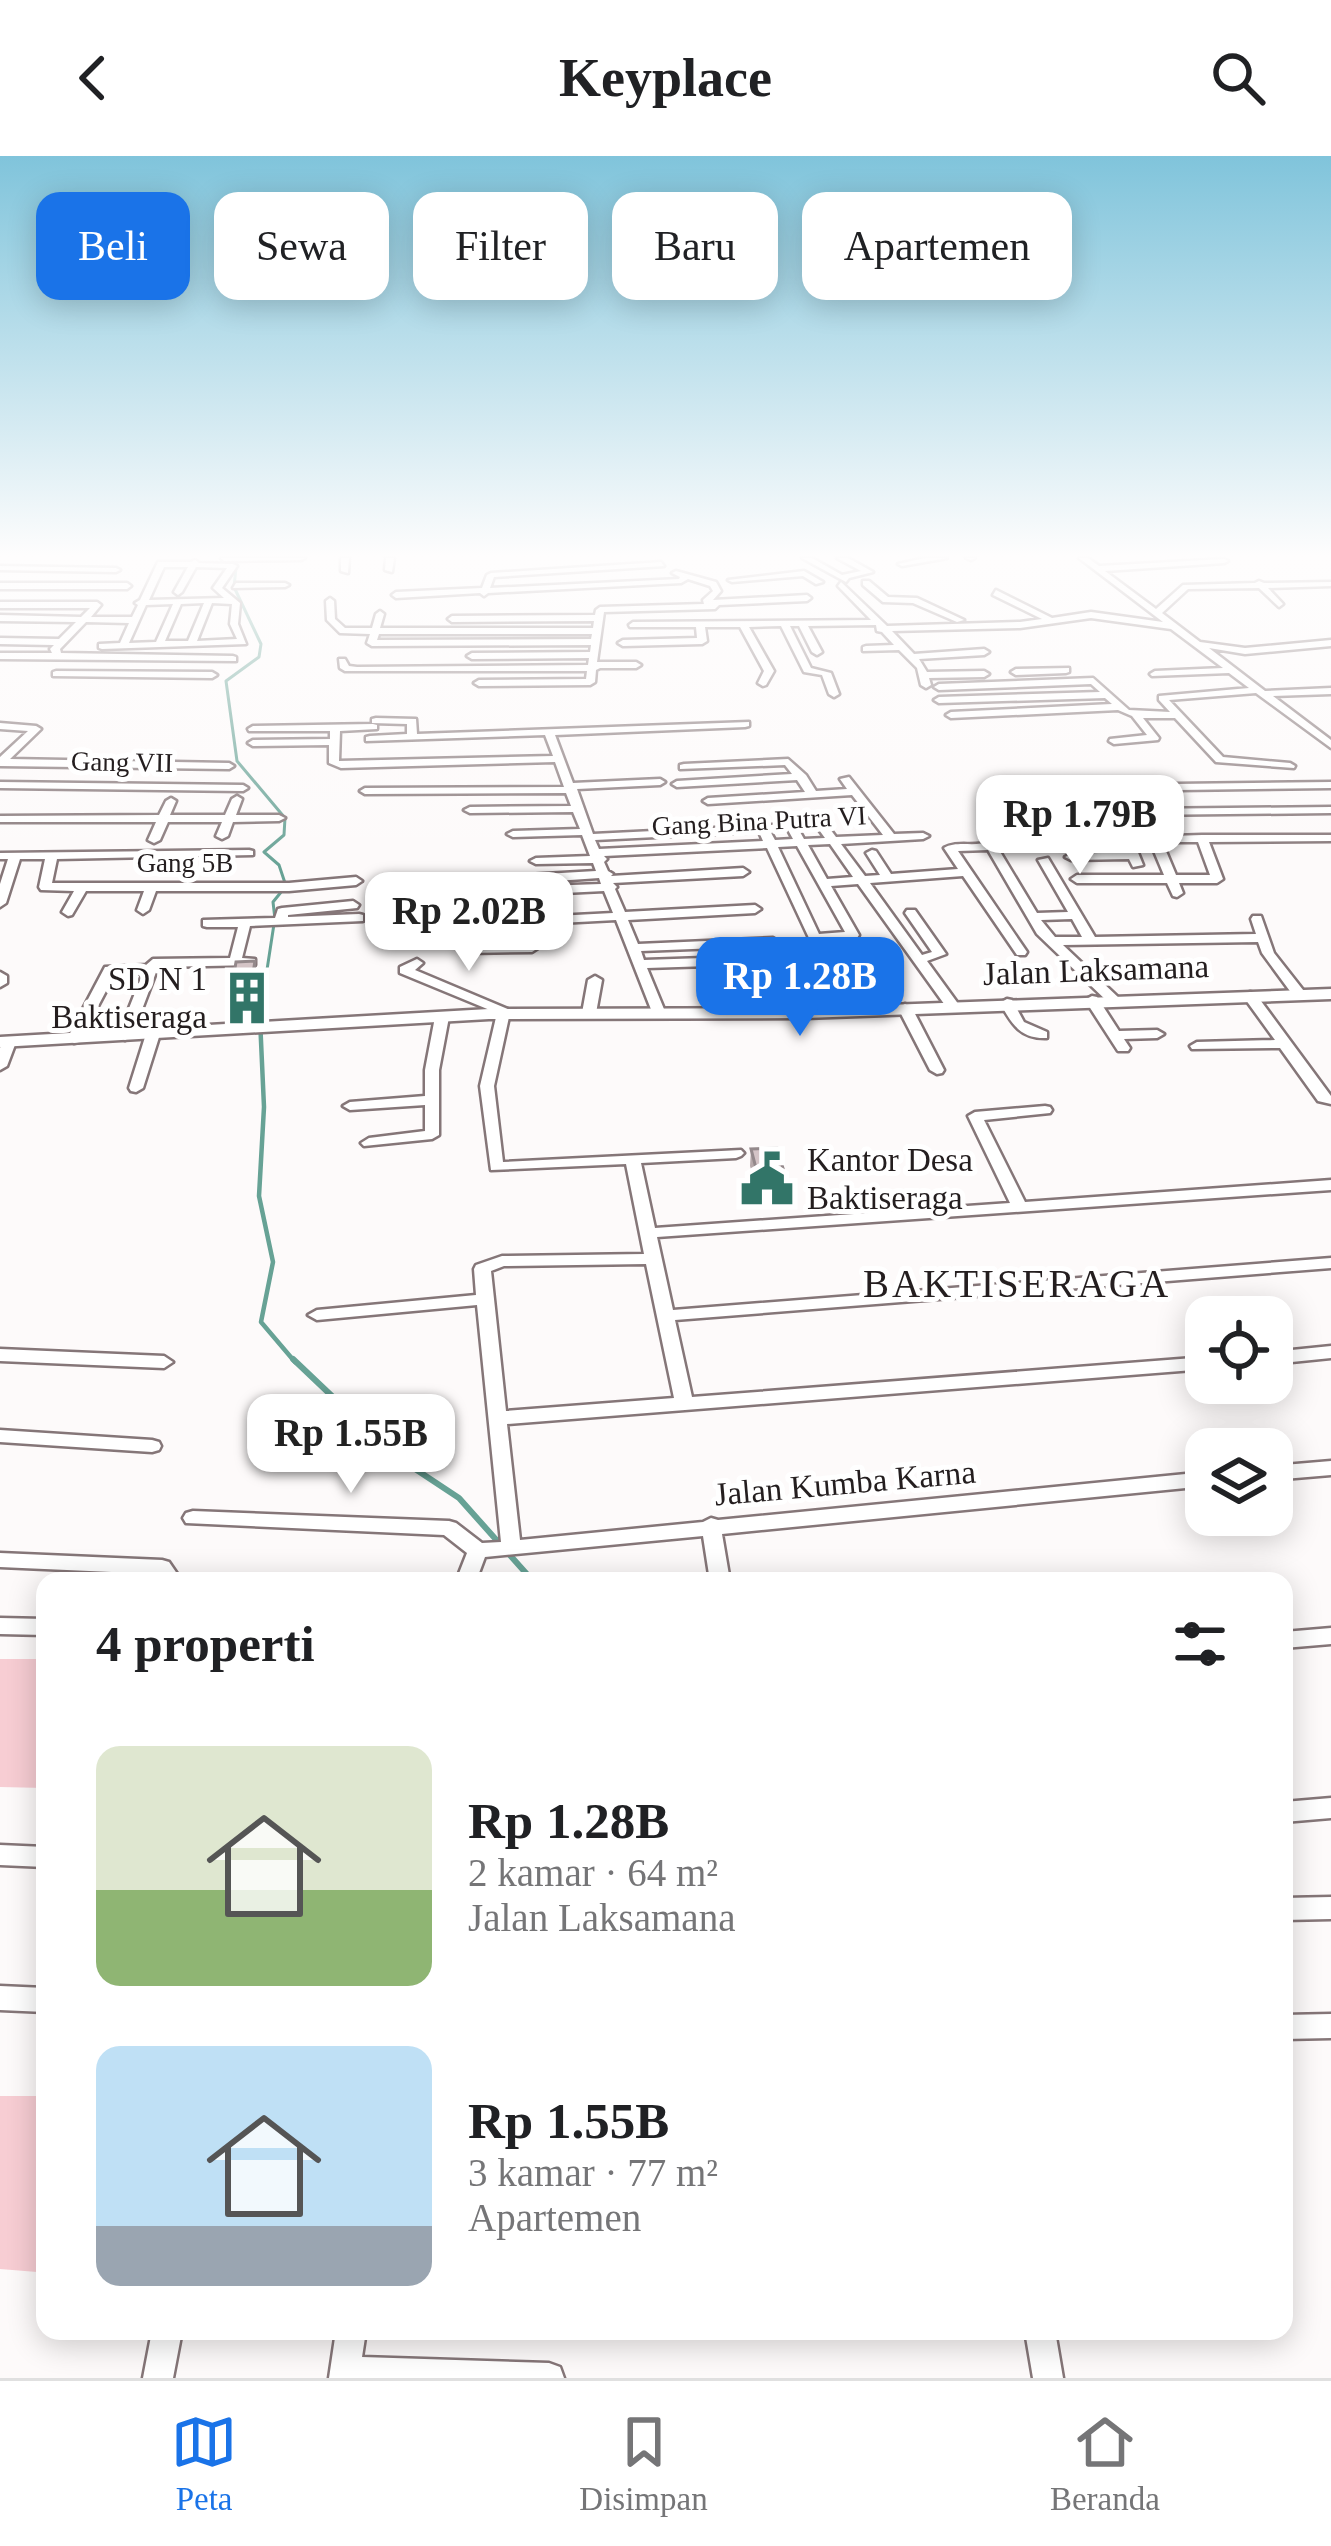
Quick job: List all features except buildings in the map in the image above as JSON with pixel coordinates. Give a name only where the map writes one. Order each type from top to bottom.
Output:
[{"type":"main road","name":"Jalan Laksamana","points":[[5,1042],[507,1014],[908,1008],[1331,994]]},
{"type":"street","points":[[67,662],[53,678],[212,675]]},
{"type":"street","points":[[145,675],[153,662]]},
{"type":"street","points":[[342,662],[345,668],[357,670],[467,662]]},
{"type":"street","points":[[479,682],[586,682],[593,680],[594,662]]},
{"type":"street","points":[[626,662],[636,665]]},
{"type":"street","points":[[763,683],[769,671],[764,662]]},
{"type":"street","points":[[803,662],[807,670],[826,673],[835,694]]},
{"type":"street","points":[[913,662],[930,683]]},
{"type":"street","points":[[930,683],[977,662]]},
{"type":"street","points":[[1220,662],[1331,745]]},
{"type":"street","points":[[930,683],[1066,670]]},
{"type":"street","points":[[1156,674],[1231,670]]},
{"type":"street","points":[[1297,674],[1325,691]]},
{"type":"street","points":[[930,683],[1093,681],[1120,706],[1138,715],[1173,715]]},
{"type":"street","points":[[1290,766],[1220,760],[1162,698],[1168,694],[1325,691]]},
{"type":"street","points":[[951,716],[1120,706]]},
{"type":"street","points":[[1114,741],[1154,738],[1138,715]]},
{"type":"street","points":[[463,720],[464,736]]},
{"type":"street","points":[[373,729],[412,721],[412,737]]},
{"type":"street","points":[[253,729],[373,729],[412,737],[745,724]]},
{"type":"street","points":[[0,726],[36,728],[0,762]]},
{"type":"street","points":[[335,728],[334,763],[340,765],[559,760]]},
{"type":"street","points":[[1316,732],[1331,735]]},
{"type":"street","points":[[550,734],[560,773],[572,788],[575,808],[609,880],[659,1014]]},
{"type":"street","points":[[253,743],[334,742]]},
{"type":"street","points":[[0,744],[19,745]]},
{"type":"street","points":[[0,762],[229,766]]},
{"type":"street","points":[[684,766],[788,762],[813,795]]},
{"type":"street","points":[[677,784],[802,777]]},
{"type":"street","points":[[845,779],[891,838]]},
{"type":"street","points":[[365,791],[660,782]]},
{"type":"street","name":"Gang VII","points":[[0,784],[240,794],[230,818]]},
{"type":"street","points":[[1021,952],[951,846],[1048,846],[1023,789],[1331,785]]},
{"type":"street","points":[[1088,788],[1125,818],[1141,877]]},
{"type":"street","points":[[708,801],[855,793]]},
{"type":"street","points":[[94,818],[103,800]]},
{"type":"street","points":[[154,840],[171,801]]},
{"type":"street","points":[[27,819],[38,802]]},
{"type":"street","points":[[1031,803],[1053,803]]},
{"type":"street","points":[[470,810],[575,808]]},
{"type":"street","points":[[1039,821],[1242,808],[1331,810]]},
{"type":"street","points":[[1242,808],[1261,835]]},
{"type":"street","points":[[222,836],[230,818]]},
{"type":"street","points":[[0,819],[279,818]]},
{"type":"street","points":[[817,819],[952,1005]]},
{"type":"street","points":[[513,834],[793,827],[850,937],[815,938],[763,828]]},
{"type":"street","name":"Gang Bina Putra VI","points":[[536,861],[922,836]]},
{"type":"street","points":[[1079,838],[1128,837]]},
{"type":"street","points":[[1077,879],[1219,878],[1202,838]]},
{"type":"street","points":[[1172,839],[1331,838]]},
{"type":"street","points":[[990,844],[1050,941],[1113,999]]},
{"type":"street","points":[[1157,844],[1177,893]]},
{"type":"street","points":[[0,856],[249,853]]},
{"type":"street","points":[[872,853],[886,877]]},
{"type":"street","points":[[52,855],[45,887],[82,887],[68,912]]},
{"type":"street","points":[[1071,857],[1133,855]]},
{"type":"street","points":[[0,903],[15,856]]},
{"type":"street","points":[[1044,860],[1090,939]]},
{"type":"street","points":[[527,879],[609,880],[743,872]]},
{"type":"street","points":[[826,884],[964,872]]},
{"type":"street","points":[[544,890],[609,880]]},
{"type":"street","name":"Gang 5B","points":[[82,887],[284,887],[356,881]]},
{"type":"street","points":[[143,910],[152,886]]},
{"type":"street","points":[[215,908],[224,886]]},
{"type":"street","points":[[488,900],[492,921]]},
{"type":"street","points":[[408,908],[414,926],[754,909]]},
{"type":"street","points":[[208,923],[281,921],[282,925],[356,912]]},
{"type":"street","points":[[911,913],[940,954],[921,959]]},
{"type":"street","points":[[1031,917],[1075,915]]},
{"type":"street","points":[[1257,919],[1300,995]]},
{"type":"street","points":[[124,1036],[149,969],[156,962],[242,962],[245,923]]},
{"type":"street","points":[[460,926],[465,949],[532,948]]},
{"type":"street","points":[[1050,941],[1264,938]]},
{"type":"street","points":[[633,948],[772,942]]},
{"type":"street","points":[[640,964],[798,958]]},
{"type":"street","points":[[417,963],[405,970],[507,1014],[487,1086],[494,1165],[506,1169],[736,1154]]},
{"type":"street","points":[[74,1039],[110,970],[149,969]]},
{"type":"street","points":[[589,1013],[595,980]]},
{"type":"street","points":[[900,986],[937,1070]]},
{"type":"street","points":[[1250,996],[1323,1098],[1331,1100]]},
{"type":"street","points":[[1092,1000],[1119,1041],[1157,1034]]},
{"type":"street","points":[[1007,1003],[1019,1025],[1042,1034]]},
{"type":"street","points":[[369,1143],[430,1136],[432,1070],[442,1017]]},
{"type":"street","points":[[136,1088],[153,1034]]},
{"type":"street","points":[[0,1065],[5,1042]]},
{"type":"street","points":[[1197,1046],[1285,1044]]},
{"type":"street","points":[[350,1106],[434,1100]]},
{"type":"street","points":[[1018,1206],[975,1113],[1045,1110]]},
{"type":"street","points":[[633,1161],[684,1404]]},
{"type":"street","points":[[651,1233],[1331,1185]]},
{"type":"street","points":[[474,1572],[497,1547],[500,1418],[480,1274],[493,1262],[650,1259]]},
{"type":"street","points":[[664,1316],[1331,1262]]},
{"type":"street","points":[[317,1315],[485,1300]]},
{"type":"street","points":[[1293,1356],[1331,1352]]},
{"type":"street","points":[[0,1354],[164,1362]]},
{"type":"street","points":[[500,1418],[1185,1365]]},
{"type":"street","points":[[0,1436],[152,1446]]},
{"type":"street","points":[[1293,1471],[1331,1468]]},
{"type":"street","name":"Jalan Kumba Karna","points":[[497,1547],[1185,1481]]},
{"type":"street","points":[[193,1518],[448,1528],[497,1547]]},
{"type":"street","points":[[711,1526],[719,1572]]},
{"type":"street","points":[[0,1560],[162,1567],[170,1572]]},
{"type":"street","points":[[0,1626],[36,1628]]},
{"type":"street","points":[[1293,1639],[1331,1636]]},
{"type":"street","points":[[1293,1811],[1331,1808]]},
{"type":"street","points":[[0,1855],[36,1857]]},
{"type":"street","points":[[1293,1909],[1331,1908]]},
{"type":"street","points":[[0,1998],[36,2000]]},
{"type":"street","points":[[1293,2027],[1331,2026]]},
{"type":"street","points":[[158,2378],[165,2340]]},
{"type":"street","points":[[349,2340],[344,2374],[549,2378]]},
{"type":"street","points":[[1042,2340],[1048,2378]]},
{"type":"shaded area","points":[[0,1659],[36,1659],[36,1788],[0,1787]]},
{"type":"shaded area","points":[[0,2096],[36,2096],[36,2272],[0,2269]]},
{"type":"waterway","points":[[253,662],[226,681],[237,761],[285,818],[284,835],[264,852],[279,865],[286,886],[273,902],[275,919]]},
{"type":"waterway","points":[[259,1022],[274,924]]},
{"type":"waterway","points":[[260,1019],[264,1107],[259,1196],[273,1262],[261,1322],[295,1362]]},
{"type":"waterway","points":[[293,1359],[394,1455],[459,1498],[525,1572]]},
{"type":"place","name":"SD N 1 Baktiseraga","points":[[247,998]]},
{"type":"place","name":"Kantor Desa Baktiseraga","points":[[767,1179]]},
{"type":"district","name":"BAKTISERAGA","points":[[1017,1283]]}]
